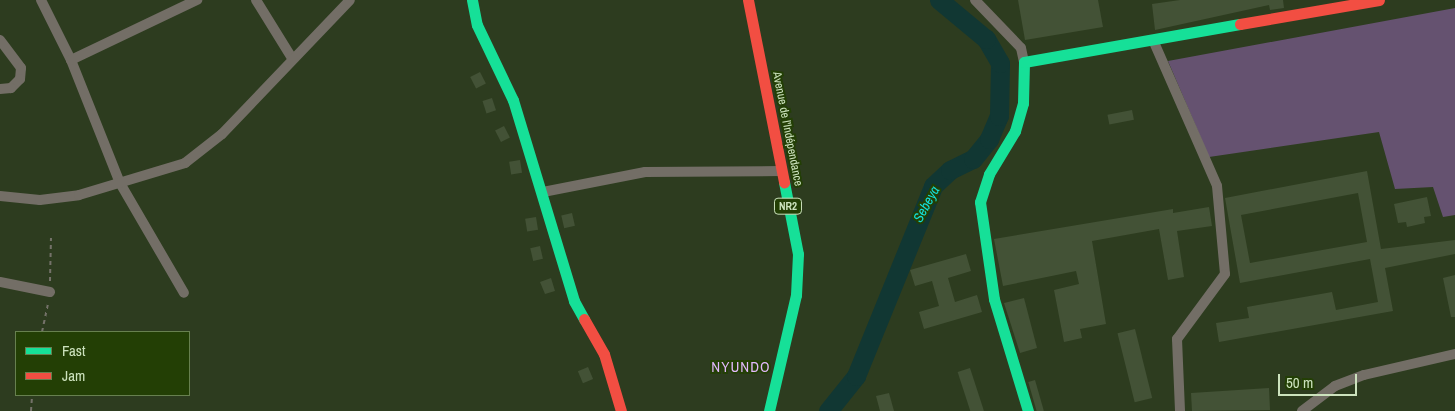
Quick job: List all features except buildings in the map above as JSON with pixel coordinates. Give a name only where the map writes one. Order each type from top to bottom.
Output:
[{"type":"main road","points":[[472,0],[477,25],[513,100],[543,192],[574,301],[604,354],[621,411]]},
{"type":"main road","name":"Avenue de l'Indépendance","points":[[748,0],[798,254],[796,295],[769,411]]},
{"type":"main road","points":[[1028,411],[994,299],[980,202],[989,174],[1016,131],[1024,62],[1379,0]]},
{"type":"street","points":[[41,0],[71,60],[120,183],[184,293]]},
{"type":"street","points":[[71,60],[197,0]]},
{"type":"street","points":[[256,0],[292,58]]},
{"type":"street","points":[[0,196],[40,200],[120,183],[184,163],[222,134],[292,58],[350,0]]},
{"type":"street","points":[[975,0],[1018,44],[1024,62]]},
{"type":"street","points":[[0,40],[21,68],[20,79],[11,88],[0,90]]},
{"type":"street","points":[[1153,40],[1217,186],[1225,274],[1177,339],[1180,411]]},
{"type":"street","points":[[543,192],[645,172],[781,170]]},
{"type":"street","points":[[0,282],[50,292]]},
{"type":"street","points":[[1302,411],[1313,406],[1318,396],[1356,378],[1455,354]]},
{"type":"path","points":[[32,396],[32,411]]},
{"type":"shaded area","points":[[1455,8],[1455,215],[1443,217],[1433,187],[1395,189],[1379,132],[1209,157],[1168,61]]},
{"type":"waterway","name":"Sebeya","points":[[828,411],[856,376],[933,186],[950,170],[973,159],[989,139],[999,116],[1000,63],[986,39],[939,0]]},
{"type":"traffic: fast","points":[[472,0],[477,25],[513,100],[574,301],[584,319]]},
{"type":"traffic: fast","points":[[1028,411],[994,299],[980,202],[989,174],[1015,131],[1023,103],[1024,62],[1240,24]]},
{"type":"traffic: fast","points":[[769,411],[796,295],[798,254],[784,182]]},
{"type":"traffic: jam","points":[[748,0],[784,182]]},
{"type":"traffic: jam","points":[[1240,24],[1379,0]]},
{"type":"traffic: jam","points":[[584,319],[604,354],[621,411]]},
{"type":"district","name":"NYUNDO","points":[[741,367]]}]
